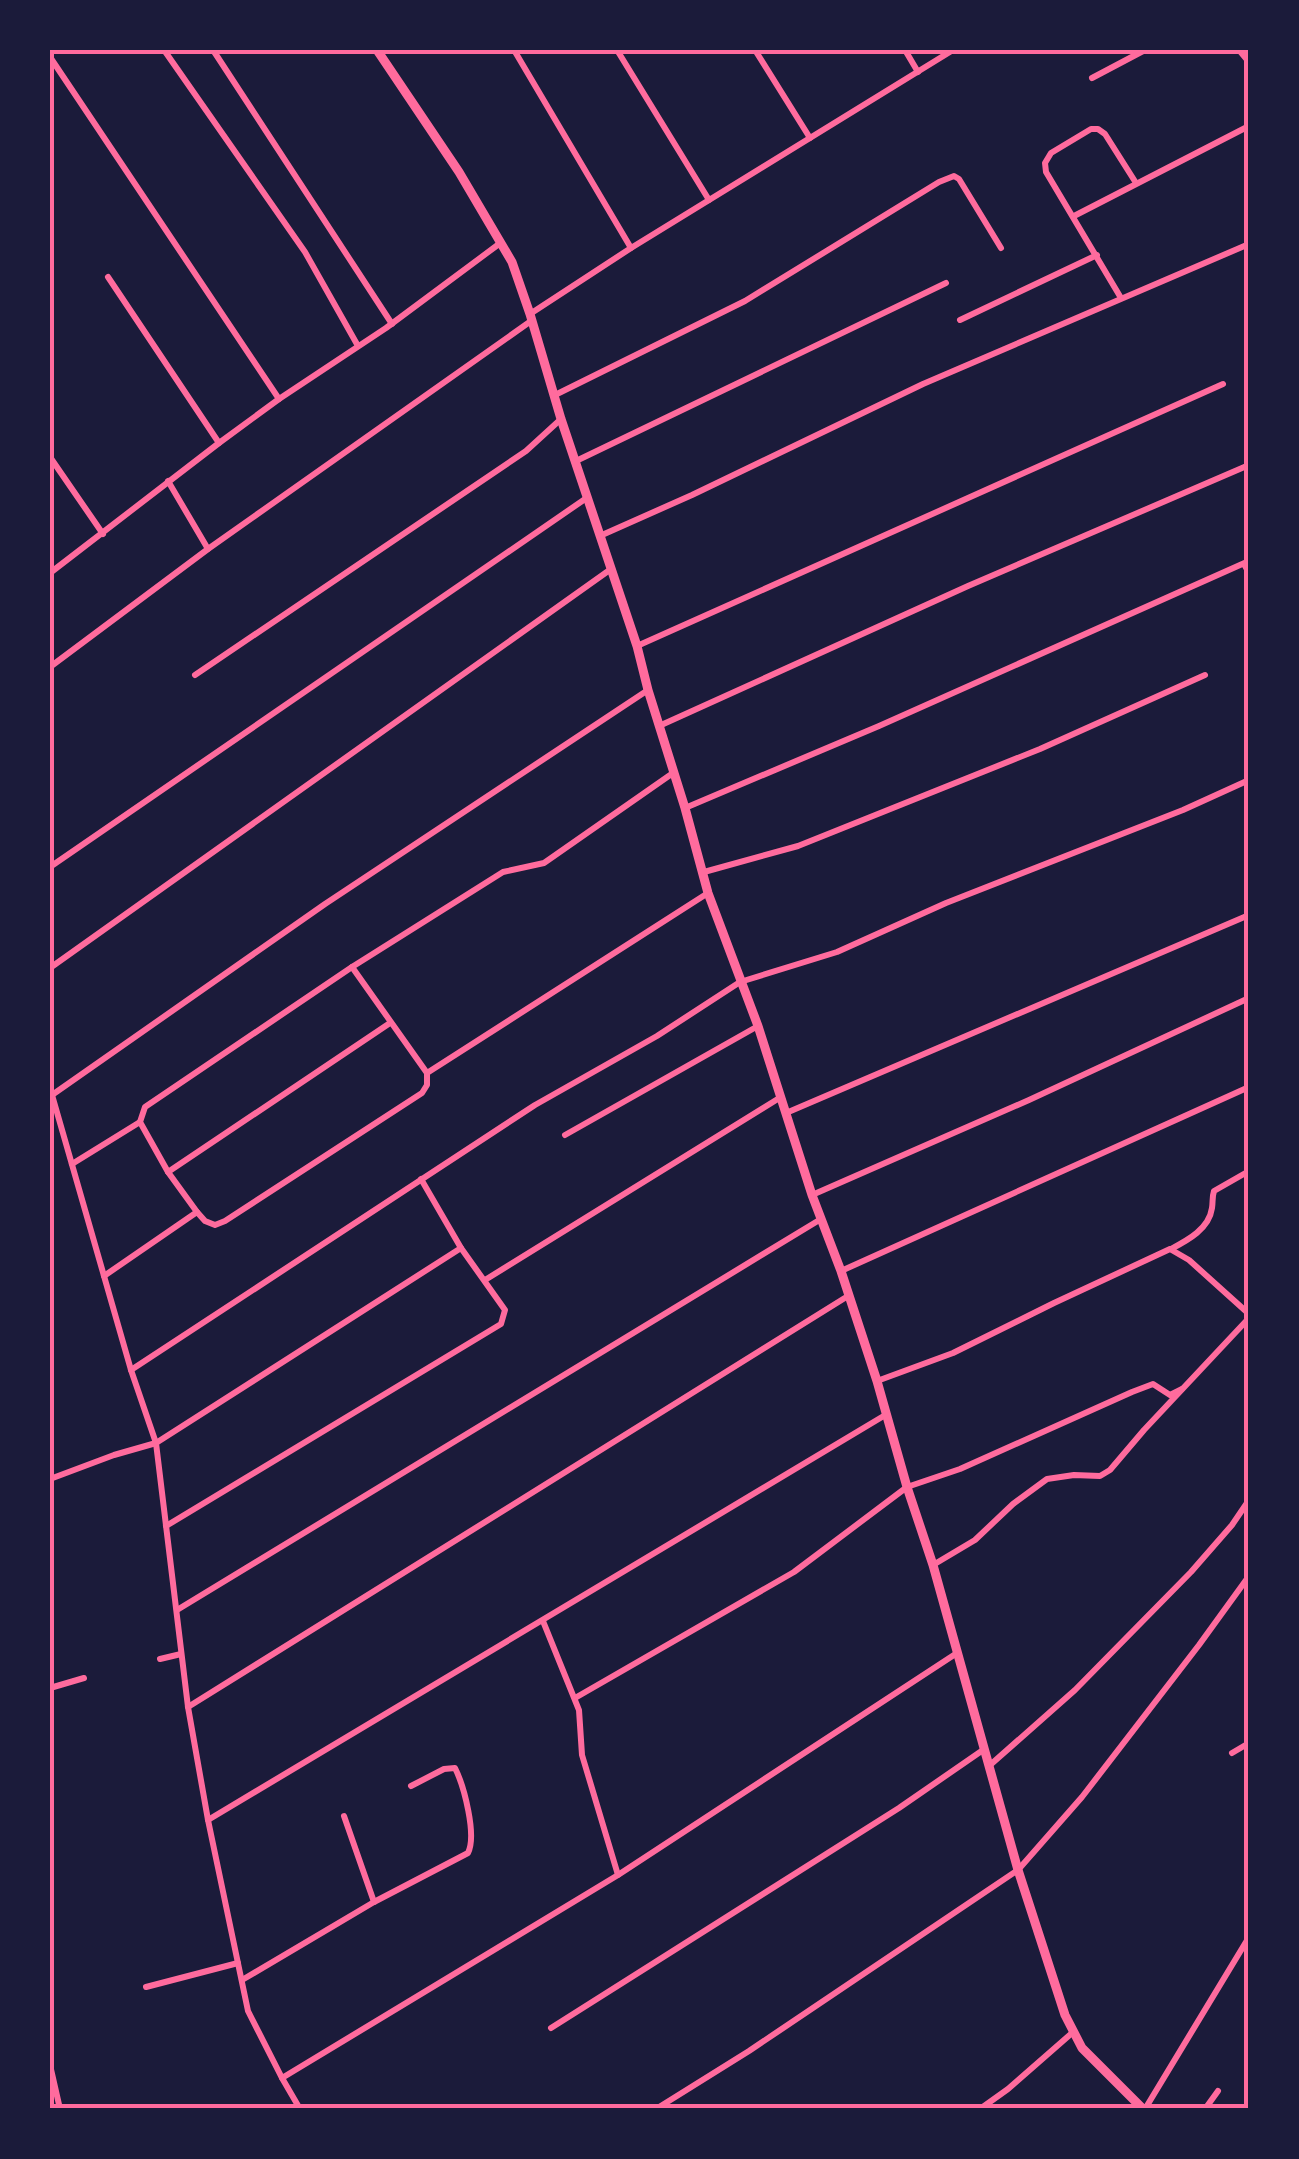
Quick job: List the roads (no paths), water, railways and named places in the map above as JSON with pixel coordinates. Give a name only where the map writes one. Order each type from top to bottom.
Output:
[{"type":"street","points":[[164,50],[305,252],[358,346]]},
{"type":"street","points":[[213,50],[392,324]]},
{"type":"street","points":[[377,50],[459,172],[512,262],[637,646],[708,893],[758,1026],[877,1380],[1018,1870],[1072,2034],[1091,2059],[1144,2109],[1249,1937]]},
{"type":"street","points":[[514,50],[632,248]]},
{"type":"street","points":[[617,50],[709,200]]},
{"type":"street","points":[[754,50],[810,138]]},
{"type":"street","points":[[905,50],[918,72]]},
{"type":"street","points":[[50,667],[531,317],[632,248],[953,50]]},
{"type":"street","points":[[1092,78],[1145,50]]},
{"type":"street","points":[[1239,50],[1249,62]]},
{"type":"street","points":[[50,57],[279,399]]},
{"type":"street","points":[[1074,216],[1249,126]]},
{"type":"street","points":[[1121,298],[1046,172],[1045,164],[1051,153],[1098,129],[1136,183]]},
{"type":"street","points":[[555,395],[745,301],[954,176],[1001,248]]},
{"type":"street","points":[[50,573],[279,399],[392,324],[500,244]]},
{"type":"street","points":[[602,535],[709,488],[923,384],[1249,244]]},
{"type":"street","points":[[960,320],[1096,255]]},
{"type":"street","points":[[108,277],[219,443]]},
{"type":"street","points":[[576,461],[946,283]]},
{"type":"street","points":[[637,646],[1223,384]]},
{"type":"street","points":[[195,675],[526,452],[561,419]]},
{"type":"street","points":[[50,456],[102,534]]},
{"type":"street","points":[[659,726],[968,586],[1249,465]]},
{"type":"street","points":[[168,481],[208,549]]},
{"type":"street","points":[[50,868],[589,496]]},
{"type":"street","points":[[686,808],[1247,562],[1249,573]]},
{"type":"street","points":[[50,968],[611,568]]},
{"type":"street","points":[[704,872],[798,846],[1040,749],[1205,676]]},
{"type":"street","points":[[300,2109],[248,2011],[188,1707],[156,1443],[51,1092],[648,690]]},
{"type":"street","points":[[72,1164],[140,1122],[145,1107],[352,967],[503,872],[544,863],[673,773]]},
{"type":"street","points":[[132,1370],[535,1105],[657,1036],[740,982],[837,952],[946,903],[1249,780]]},
{"type":"street","points":[[427,1073],[708,893]]},
{"type":"street","points":[[786,1113],[1249,915]]},
{"type":"street","points":[[140,1122],[168,1172],[197,1212],[215,1225],[422,1094],[427,1073],[352,967]]},
{"type":"street","points":[[812,1195],[1249,998]]},
{"type":"street","points":[[168,1172],[390,1023]]},
{"type":"street","points":[[565,1136],[758,1026]]},
{"type":"street","points":[[841,1271],[1249,1087]]},
{"type":"street","points":[[485,1280],[781,1097]]},
{"type":"street","points":[[877,1380],[953,1353],[1170,1250],[1206,1224],[1214,1191],[1249,1170]]},
{"type":"street","points":[[166,1526],[502,1324],[505,1310],[461,1248],[421,1179]]},
{"type":"street","points":[[104,1276],[197,1212]]},
{"type":"street","points":[[176,1610],[822,1220]]},
{"type":"street","points":[[50,1479],[156,1443],[461,1248]]},
{"type":"street","points":[[933,1565],[975,1540],[1047,1479],[1100,1476],[1110,1470],[1249,1316],[1188,1260],[1170,1250]]},
{"type":"street","points":[[188,1707],[848,1296]]},
{"type":"street","points":[[575,1698],[794,1572],[907,1487],[976,1462],[1153,1384],[1170,1395],[1182,1389]]},
{"type":"street","points":[[208,1820],[887,1414]]},
{"type":"street","points":[[988,1766],[1075,1690],[1191,1572],[1249,1500]]},
{"type":"street","points":[[656,2109],[1018,1870],[1082,1796],[1249,1576]]},
{"type":"street","points":[[543,1621],[579,1710],[582,1755],[618,1875]]},
{"type":"street","points":[[282,2078],[618,1875],[957,1653]]},
{"type":"street","points":[[160,1658],[181,1654]]},
{"type":"street","points":[[50,1688],[84,1678]]},
{"type":"street","points":[[1232,1752],[1249,1743]]},
{"type":"street","points":[[551,2028],[900,1808],[983,1750]]},
{"type":"street","points":[[242,1980],[374,1902],[468,1853],[473,1844],[455,1768],[444,1769],[411,1786]]},
{"type":"street","points":[[344,1816],[374,1902]]},
{"type":"street","points":[[146,1987],[238,1963]]},
{"type":"street","points":[[980,2109],[1072,2034]]},
{"type":"street","points":[[50,2065],[60,2109]]},
{"type":"street","points":[[1205,2109],[1218,2092]]}]
